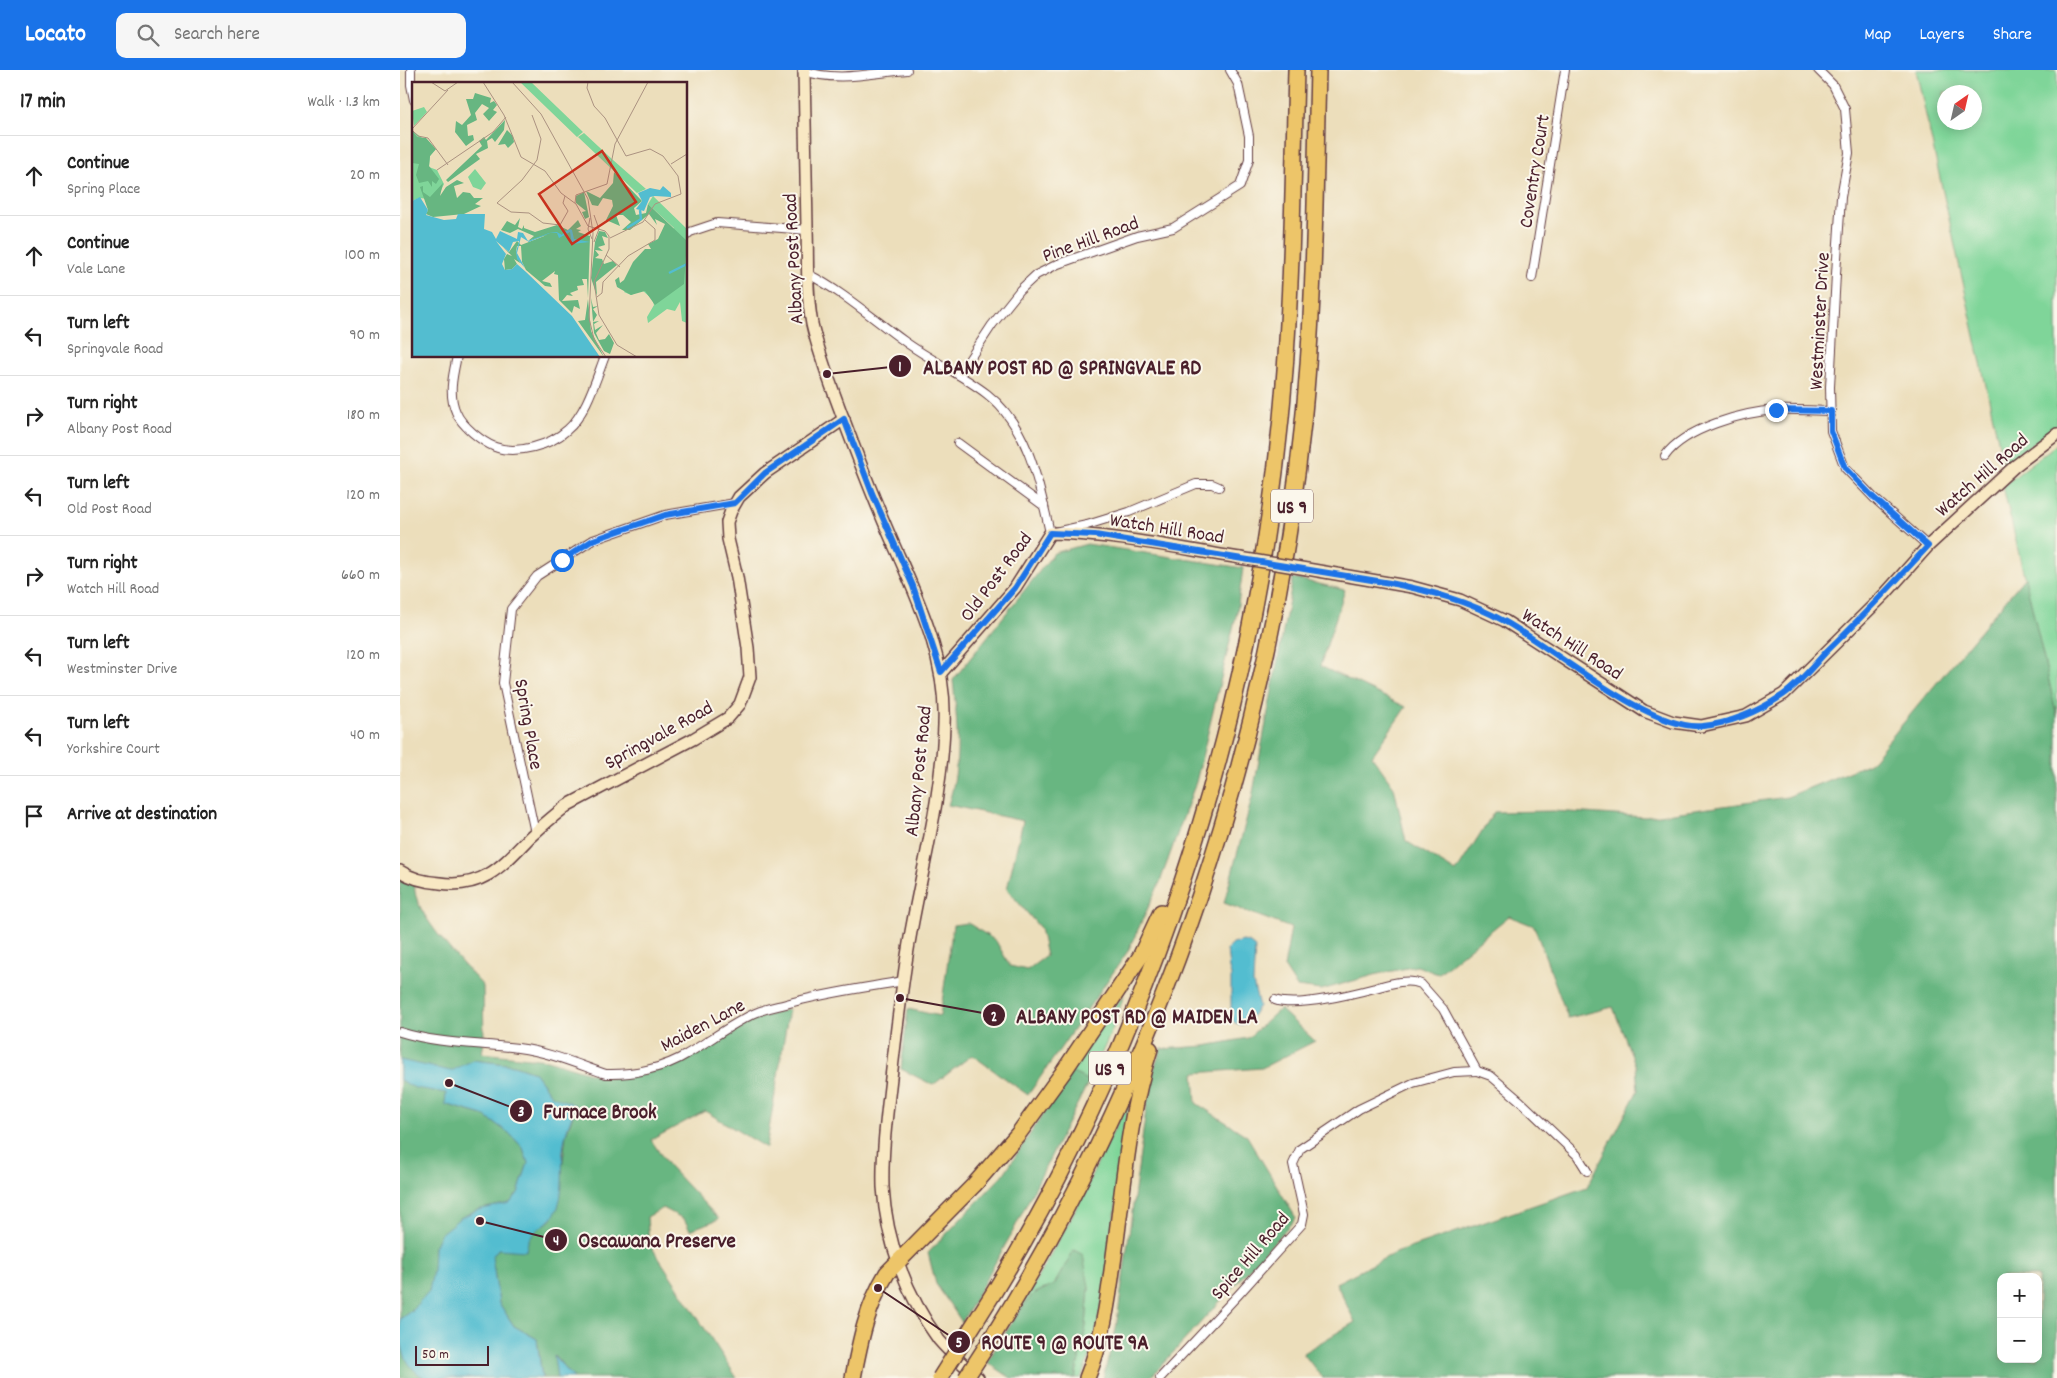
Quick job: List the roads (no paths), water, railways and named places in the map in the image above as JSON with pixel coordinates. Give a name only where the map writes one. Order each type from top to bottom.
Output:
[{"type":"highway","name":"US 9","points":[[940,1378],[1004,1277],[1045,1201],[1114,1058],[1167,924],[1206,800],[1229,716],[1260,568],[1276,456],[1290,297],[1296,70]]},
{"type":"highway","name":"US 9","points":[[966,1378],[1023,1287],[1100,1141],[1150,1027],[1188,930],[1215,847],[1250,721],[1272,624],[1288,534],[1302,431],[1309,341],[1318,70]]},
{"type":"highway","points":[[853,1378],[861,1335],[871,1302],[887,1274],[899,1263],[912,1246],[974,1185],[1018,1134],[1043,1102],[1114,997],[1150,939],[1206,800]]},
{"type":"highway","points":[[1087,1378],[1098,1345],[1105,1315],[1140,1082],[1188,930]]},
{"type":"street","points":[[412,70],[412,90]]},
{"type":"street","points":[[803,70],[815,76],[844,77],[907,70]]},
{"type":"street","name":"Albany Post Road","points":[[803,70],[808,274],[812,324],[827,374],[872,493],[913,586],[941,672],[945,722],[940,775],[925,866],[912,922],[903,981],[886,1116],[883,1170],[886,1217],[899,1263],[916,1303],[928,1324],[958,1360],[978,1378]]},
{"type":"street","name":"Pine Hill Road","points":[[959,375],[992,325],[1020,290],[1036,275],[1058,264],[1128,239],[1173,228],[1240,186],[1249,160],[1250,136],[1238,84],[1230,70]]},
{"type":"street","name":"Coventry Court","points":[[1532,278],[1565,70]]},
{"type":"street","name":"Westminster Drive","points":[[1818,70],[1833,85],[1846,109],[1849,153],[1841,197],[1835,284],[1831,431],[1845,468],[1874,498],[1928,546]]},
{"type":"street","points":[[688,234],[717,223],[807,230]]},
{"type":"street","name":"Old Post Road","points":[[808,274],[830,285],[905,342],[959,375],[988,396],[1007,416],[1023,439],[1035,471],[1050,533],[1015,588],[941,672]]},
{"type":"street","points":[[457,358],[453,375],[452,397],[456,414],[465,426],[480,438],[496,447],[513,449],[532,447],[550,441],[569,429],[584,406],[604,358]]},
{"type":"street","points":[[1665,456],[1682,438],[1715,424],[1750,414],[1776,410],[1831,411]]},
{"type":"street","name":"Springvale Road","points":[[400,871],[406,875],[430,882],[454,885],[467,884],[483,879],[502,866],[551,818],[568,805],[693,739],[728,718],[740,704],[750,677],[748,648],[728,539],[727,522],[735,503],[765,473],[844,419]]},
{"type":"street","name":"Watch Hill Road","points":[[1050,533],[1114,537],[1412,587],[1460,600],[1505,621],[1644,710],[1673,722],[1701,726],[1746,716],[1784,694],[1885,594],[1928,546],[2015,466],[2057,434]]},
{"type":"street","points":[[958,443],[1044,506]]},
{"type":"street","name":"Watch Hill Road","points":[[1050,533],[1087,525],[1129,512],[1196,484],[1219,486]]},
{"type":"street","name":"Spring Place","points":[[535,833],[503,683],[511,609],[536,576],[593,540],[665,515],[735,503]]},
{"type":"street","name":"Maiden Lane","points":[[400,1032],[435,1041],[519,1048],[540,1052],[606,1074],[616,1074],[641,1070],[672,1061],[686,1055],[753,1014],[768,1009],[813,996],[903,981]]},
{"type":"street","points":[[1276,1000],[1283,1003],[1306,1002],[1356,993],[1396,982],[1417,982],[1430,992],[1443,1009],[1477,1071],[1491,1076],[1519,1100],[1577,1155],[1587,1171]]},
{"type":"street","name":"Spice Hill Road","points":[[1160,1378],[1302,1224],[1304,1214],[1293,1164],[1300,1149],[1359,1109],[1413,1083],[1454,1072],[1477,1071]]},
{"type":"water","points":[[1243,941],[1255,947],[1253,983],[1259,1006],[1250,1019],[1242,1025],[1235,1023],[1231,1019],[1231,975],[1227,949],[1232,944]]},
{"type":"water","points":[[400,1060],[451,1071],[473,1060],[514,1065],[534,1072],[551,1095],[575,1105],[564,1143],[562,1189],[558,1207],[550,1220],[531,1236],[526,1251],[498,1249],[492,1257],[499,1303],[514,1326],[537,1339],[542,1378],[425,1378],[411,1367],[407,1360],[402,1345],[400,1319],[412,1310],[429,1291],[433,1270],[434,1247],[440,1234],[460,1218],[477,1210],[510,1203],[518,1193],[528,1163],[523,1148],[509,1133],[483,1115],[445,1104],[446,1093],[415,1088],[400,1080]]},
{"type":"water","points":[[554,1356],[574,1378],[557,1378]]},
{"type":"place","name":"ALBANY POST RD @ SPRINGVALE RD","points":[[827,374]]},
{"type":"place","name":"ALBANY POST RD @ MAIDEN LA","points":[[900,998]]},
{"type":"place","name":"Furnace Brook","points":[[449,1083]]},
{"type":"place","name":"Oscawana Preserve","points":[[480,1221]]},
{"type":"place","name":"ROUTE 9 @ ROUTE 9A","points":[[878,1288]]}]
